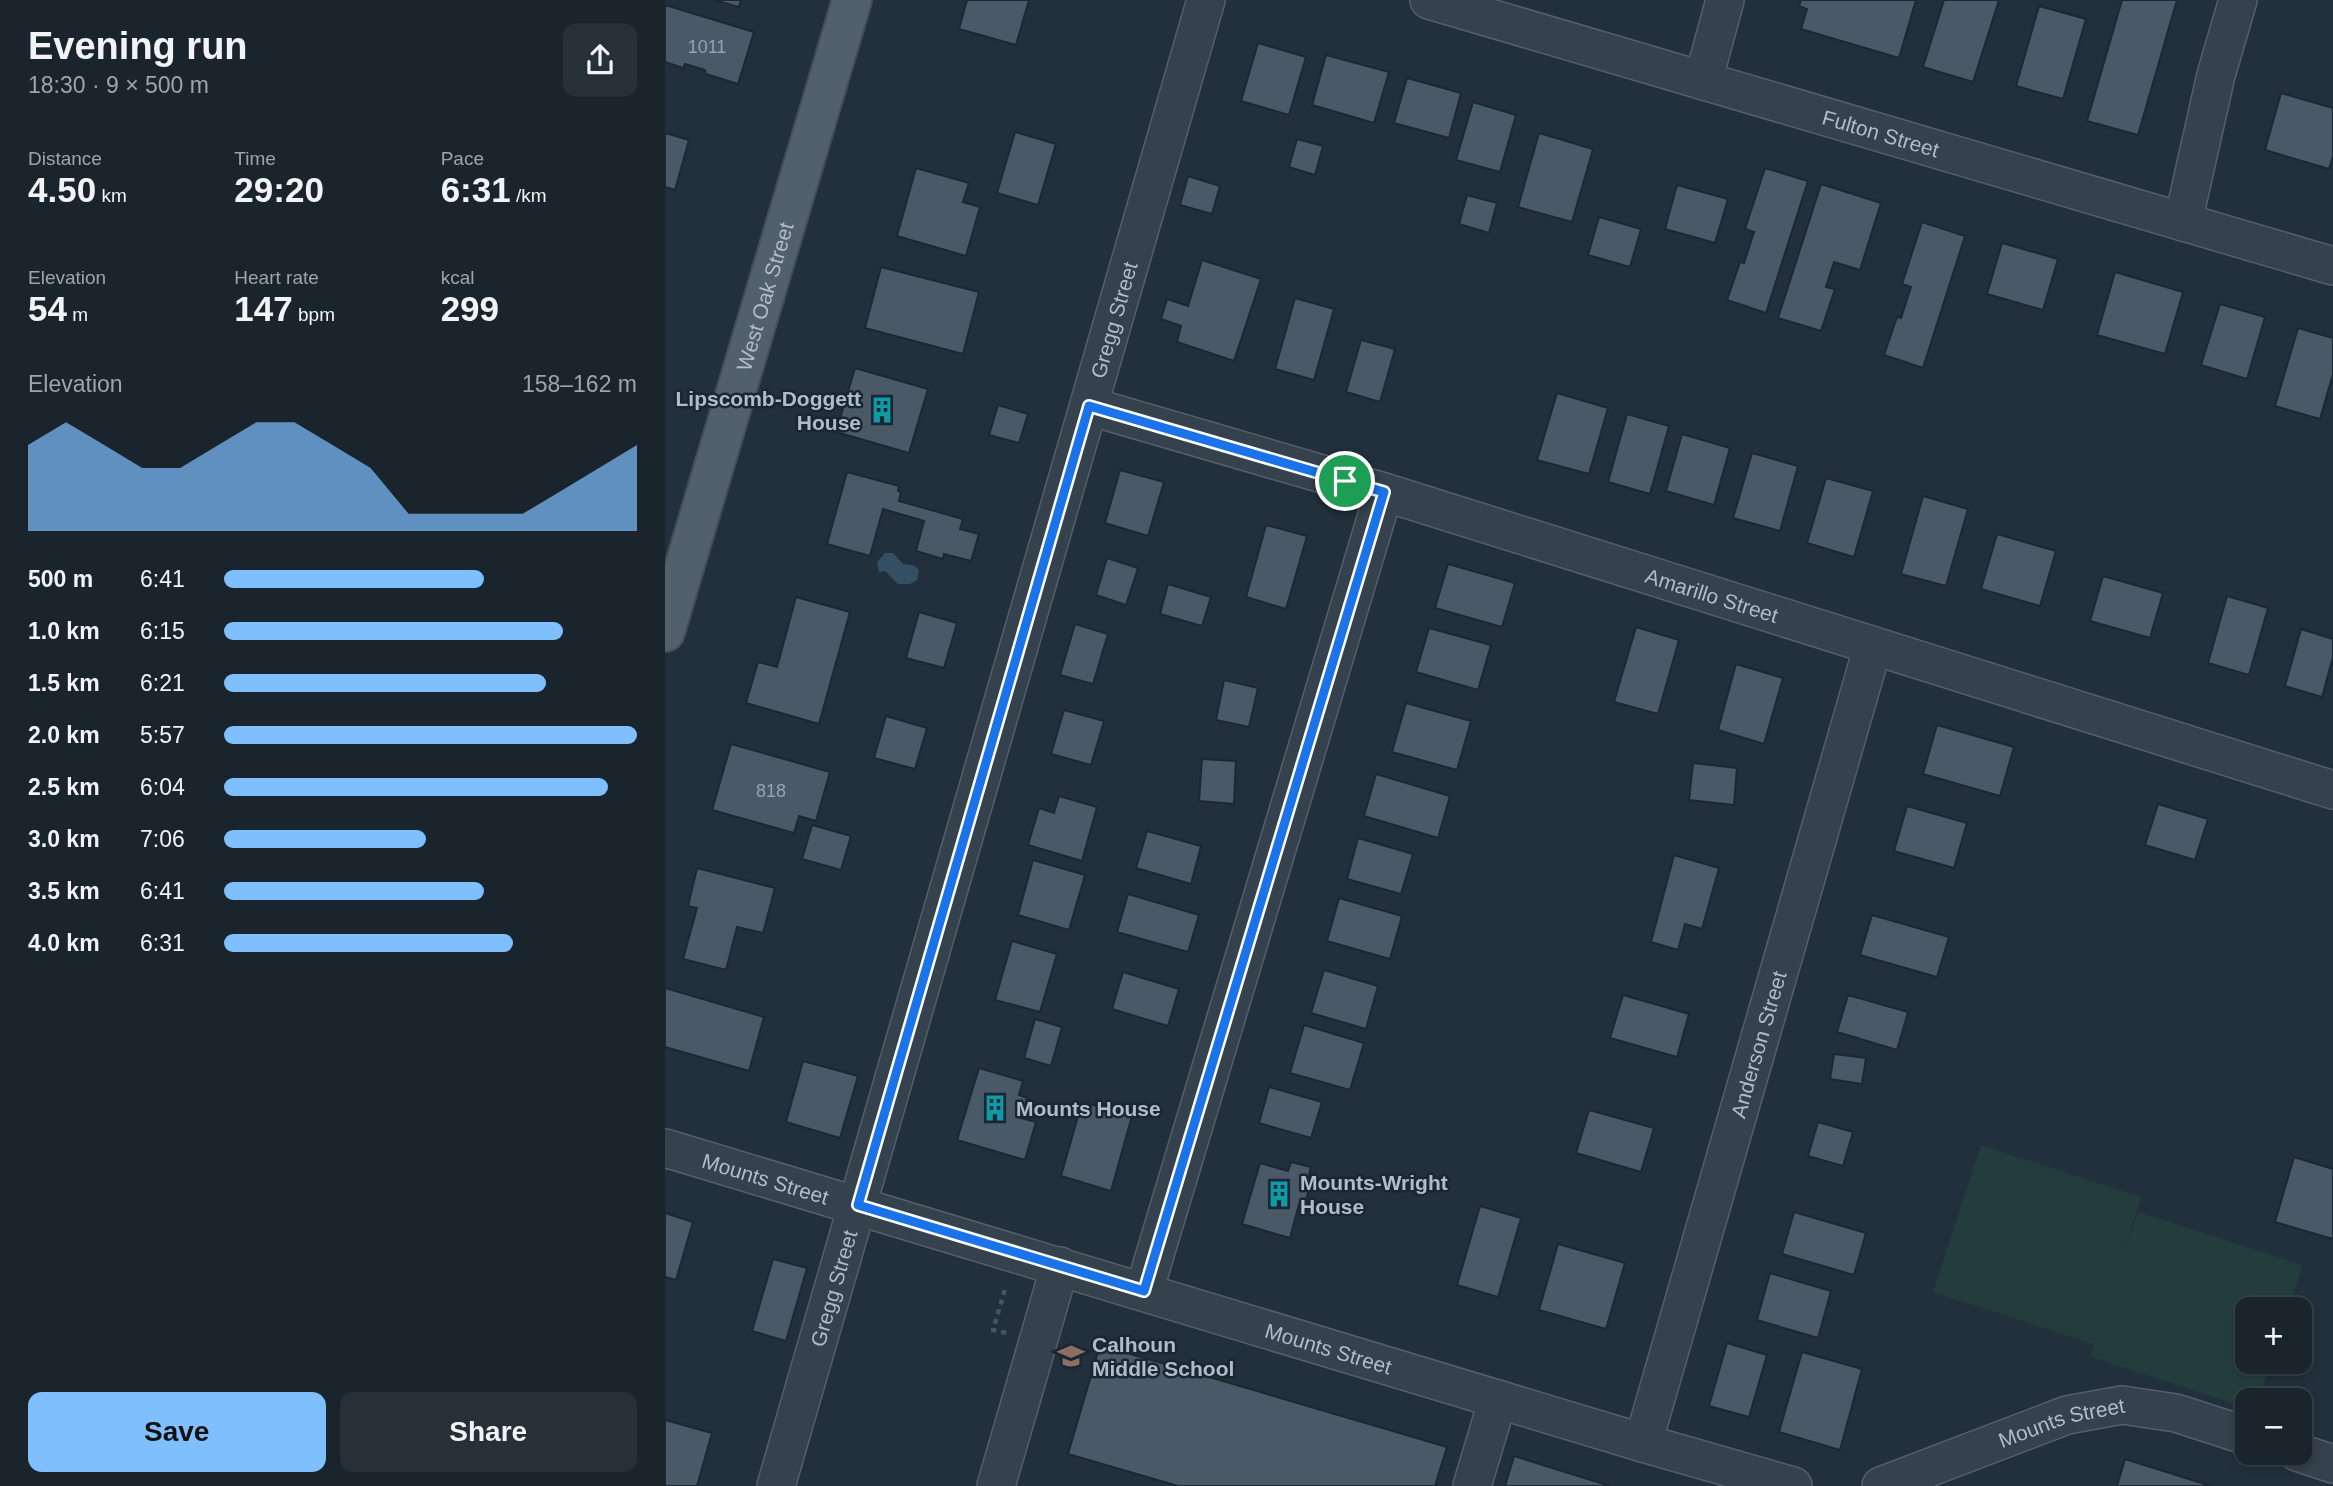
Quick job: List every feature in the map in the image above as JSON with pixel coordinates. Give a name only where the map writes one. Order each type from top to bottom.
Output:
[{"type":"main road","name":"West Oak Street","points":[[665,632],[852,0]]},
{"type":"street","name":"Gregg Street","points":[[776,1486],[1206,0]]},
{"type":"street","name":"Fulton Street","points":[[1429,0],[2333,266]]},
{"type":"street","points":[[1703,80],[1724,0]]},
{"type":"street","points":[[2183,222],[2216,75],[2238,0]]},
{"type":"street","name":"Amarillo Street","points":[[1089,406],[1384,492],[2333,790]]},
{"type":"street","points":[[1144,1291],[1384,492]]},
{"type":"street","name":"Anderson Street","points":[[1643,1443],[1873,646]]},
{"type":"street","name":"Mounts Street","points":[[665,1148],[1793,1486]]},
{"type":"street","points":[[996,1486],[1060,1266]]},
{"type":"street","points":[[1472,1486],[1498,1399]]},
{"type":"street","name":"Mounts Street","points":[[1881,1486],[2067,1415],[2122,1405],[2176,1413],[2235,1432]]},
{"type":"street","points":[[2312,1457],[2333,1464]]},
{"type":"path","points":[[993,1330],[1006,1286]]},
{"type":"green space","points":[[1981,1145],[2141,1197],[2123,1254],[2138,1212],[2303,1265],[2292,1297],[2235,1297],[2235,1374],[2267,1374],[2263,1388],[2235,1388],[2235,1404],[2091,1357],[2093,1344],[1933,1292]]},
{"type":"water","points":[[885,553],[893,553],[903,564],[917,568],[917,580],[910,584],[898,584],[885,571],[879,572],[877,562]]},
{"type":"building","points":[[714,0],[741,0],[739,7]]},
{"type":"building","points":[[967,0],[1029,0],[1016,45],[959,29]]},
{"type":"building","points":[[1801,0],[1916,0],[1899,58],[1801,29],[1807,9],[1799,6]]},
{"type":"building","points":[[1944,0],[1999,0],[1973,82],[1923,67]]},
{"type":"building","points":[[2122,0],[2177,0],[2138,135],[2087,121]]},
{"type":"building","points":[[665,5],[754,32],[738,84],[706,74],[705,70],[685,64],[683,68],[665,62]]},
{"type":"building","points":[[2039,6],[2086,19],[2063,99],[2016,86]]},
{"type":"building","points":[[1258,43],[1306,57],[1289,115],[1241,101]]},
{"type":"building","points":[[1326,55],[1389,72],[1374,123],[1312,105]]},
{"type":"building","points":[[1407,78],[1461,93],[1449,138],[1394,123]]},
{"type":"building","points":[[2281,93],[2333,108],[2333,156],[2329,169],[2265,150]]},
{"type":"building","points":[[1473,102],[1516,115],[1500,172],[1456,160]]},
{"type":"building","points":[[1015,132],[1056,144],[1038,205],[997,193]]},
{"type":"building","points":[[665,133],[689,140],[675,190],[665,187]]},
{"type":"building","points":[[1539,133],[1593,149],[1572,222],[1518,207]]},
{"type":"building","points":[[1297,139],[1323,146],[1315,175],[1289,167]]},
{"type":"building","points":[[916,168],[969,183],[963,202],[980,207],[966,256],[897,236]]},
{"type":"building","points":[[1765,168],[1808,181],[1766,313],[1727,300],[1740,262],[1744,263],[1754,232],[1745,229]]},
{"type":"building","points":[[1188,176],[1220,186],[1212,214],[1180,205]]},
{"type":"building","points":[[1821,184],[1881,203],[1860,270],[1834,262],[1826,287],[1835,289],[1821,331],[1778,318]]},
{"type":"building","points":[[1677,185],[1728,199],[1715,243],[1665,229]]},
{"type":"building","points":[[1467,195],[1497,203],[1489,233],[1459,224]]},
{"type":"building","points":[[1599,217],[1641,229],[1630,267],[1588,255]]},
{"type":"building","points":[[1922,222],[1965,236],[1923,368],[1884,355],[1897,317],[1901,318],[1911,287],[1902,284]]},
{"type":"building","points":[[2002,243],[2058,259],[2043,310],[1987,294]]},
{"type":"building","points":[[1202,260],[1261,279],[1234,361],[1177,342],[1181,326],[1161,319],[1167,299],[1188,306]]},
{"type":"building","points":[[881,267],[979,292],[963,354],[865,328]]},
{"type":"building","points":[[2115,272],[2183,292],[2165,354],[2097,335]]},
{"type":"building","points":[[1295,298],[1334,309],[1314,380],[1275,369]]},
{"type":"building","points":[[2220,304],[2265,317],[2247,379],[2201,365]]},
{"type":"building","points":[[2298,328],[2333,338],[2333,374],[2320,419],[2275,406]]},
{"type":"building","points":[[1361,340],[1395,349],[1380,402],[1346,392]]},
{"type":"building","name":"Lipscomb-Doggett House","points":[[855,368],[928,389],[909,453],[836,432]]},
{"type":"building","points":[[1557,393],[1608,408],[1589,474],[1537,460]]},
{"type":"building","points":[[998,405],[1028,414],[1019,443],[989,435]]},
{"type":"building","points":[[1627,414],[1669,426],[1650,494],[1608,482]]},
{"type":"building","points":[[1682,434],[1730,448],[1714,505],[1666,491]]},
{"type":"building","points":[[1752,453],[1798,466],[1780,531],[1733,518]]},
{"type":"building","points":[[1120,470],[1164,482],[1148,536],[1105,523]]},
{"type":"building","points":[[847,472],[899,486],[899,501],[963,519],[960,529],[979,534],[971,561],[944,554],[943,559],[916,551],[924,521],[883,509],[870,556],[827,544]]},
{"type":"building","points":[[1826,478],[1873,491],[1854,557],[1807,543]]},
{"type":"building","points":[[1923,496],[1968,509],[1946,586],[1901,574]]},
{"type":"building","points":[[1266,525],[1307,536],[1286,609],[1246,597]]},
{"type":"building","points":[[1997,534],[2056,551],[2040,606],[1981,589]]},
{"type":"building","points":[[1107,558],[1138,568],[1126,605],[1096,595]]},
{"type":"building","points":[[1448,564],[1515,583],[1502,627],[1435,608]]},
{"type":"building","points":[[2103,576],[2163,593],[2150,638],[2090,621]]},
{"type":"building","points":[[1168,584],[1211,597],[1202,626],[1160,614]]},
{"type":"building","points":[[2227,596],[2268,608],[2249,675],[2208,663]]},
{"type":"building","points":[[796,597],[850,612],[819,724],[746,703],[758,662],[777,667]]},
{"type":"building","points":[[919,612],[957,623],[944,668],[906,658]]},
{"type":"building","points":[[1075,624],[1108,634],[1093,684],[1060,675]]},
{"type":"building","points":[[1636,627],[1679,640],[1658,714],[1614,702]]},
{"type":"building","points":[[1429,628],[1491,645],[1478,690],[1416,672]]},
{"type":"building","points":[[2301,629],[2333,639],[2333,657],[2322,697],[2285,686]]},
{"type":"building","points":[[1736,664],[1783,678],[1764,744],[1718,730]]},
{"type":"building","points":[[1224,680],[1258,688],[1249,727],[1216,720]]},
{"type":"building","points":[[1406,703],[1471,721],[1457,770],[1392,752]]},
{"type":"building","points":[[1064,710],[1104,721],[1091,765],[1051,754]]},
{"type":"building","points":[[886,716],[927,728],[915,769],[874,758]]},
{"type":"building","points":[[1937,725],[2014,747],[2000,796],[1923,774]]},
{"type":"building","points":[[731,744],[830,772],[816,821],[799,816],[794,833],[712,810]]},
{"type":"building","points":[[1202,759],[1236,761],[1234,804],[1199,801]]},
{"type":"building","points":[[1693,763],[1737,768],[1734,805],[1689,800]]},
{"type":"building","points":[[1376,774],[1450,796],[1438,838],[1364,816]]},
{"type":"building","points":[[1059,796],[1097,807],[1082,861],[1028,845],[1039,808],[1054,813]]},
{"type":"building","points":[[2158,804],[2208,819],[2195,860],[2145,845]]},
{"type":"building","points":[[1907,806],[1967,823],[1954,868],[1894,851]]},
{"type":"building","points":[[812,825],[851,836],[841,870],[802,859]]},
{"type":"building","points":[[1147,831],[1201,846],[1191,884],[1136,868]]},
{"type":"building","points":[[1358,838],[1413,854],[1401,894],[1347,879]]},
{"type":"building","points":[[1674,855],[1719,868],[1702,929],[1685,924],[1678,950],[1651,942]]},
{"type":"building","points":[[1033,860],[1085,875],[1069,930],[1018,915]]},
{"type":"building","points":[[697,868],[775,888],[763,933],[737,927],[726,970],[683,959],[697,908],[688,906]]},
{"type":"building","points":[[1128,894],[1199,915],[1188,952],[1117,932]]},
{"type":"building","points":[[1339,898],[1402,916],[1390,959],[1327,941]]},
{"type":"building","points":[[1872,915],[1949,937],[1937,977],[1860,955]]},
{"type":"building","points":[[1012,941],[1057,954],[1040,1012],[995,1000]]},
{"type":"building","points":[[1324,970],[1378,986],[1366,1029],[1311,1013]]},
{"type":"building","points":[[1123,972],[1179,989],[1168,1026],[1112,1009]]},
{"type":"building","points":[[665,988],[764,1017],[749,1071],[665,1047]]},
{"type":"building","points":[[1623,995],[1689,1014],[1677,1057],[1610,1038]]},
{"type":"building","points":[[1848,995],[1908,1012],[1897,1050],[1837,1032]]},
{"type":"building","points":[[1035,1019],[1062,1027],[1051,1066],[1024,1058]]},
{"type":"building","points":[[1304,1025],[1364,1043],[1350,1090],[1290,1073]]},
{"type":"building","points":[[1834,1054],[1866,1058],[1862,1084],[1830,1079]]},
{"type":"building","points":[[803,1061],[858,1076],[840,1138],[786,1122]]},
{"type":"building","name":"Mounts House","points":[[979,1068],[1023,1081],[1019,1095],[1027,1098],[1021,1118],[1036,1122],[1025,1160],[957,1140]]},
{"type":"building","points":[[1269,1087],[1322,1102],[1311,1138],[1259,1123]]},
{"type":"building","points":[[1082,1102],[1132,1116],[1111,1191],[1061,1176]]},
{"type":"building","points":[[1589,1110],[1654,1128],[1641,1172],[1576,1153]]},
{"type":"building","points":[[1818,1122],[1853,1132],[1843,1166],[1808,1156]]},
{"type":"building","points":[[2294,1157],[2333,1169],[2333,1239],[2275,1222]]},
{"type":"building","name":"Mounts-Wright House","points":[[1291,1162],[1311,1167],[1307,1182],[1311,1183],[1304,1206],[1299,1204],[1290,1238],[1242,1224],[1260,1163],[1288,1171]]},
{"type":"building","points":[[1480,1206],[1521,1218],[1498,1297],[1457,1285]]},
{"type":"building","points":[[1794,1212],[1866,1233],[1854,1275],[1782,1254]]},
{"type":"building","points":[[665,1213],[693,1222],[676,1280],[665,1277]]},
{"type":"building","points":[[1558,1244],[1625,1263],[1606,1329],[1539,1310]]},
{"type":"building","points":[[773,1259],[807,1268],[786,1341],[752,1331]]},
{"type":"building","points":[[1770,1273],[1831,1291],[1818,1338],[1757,1320]]},
{"type":"building","points":[[1727,1343],[1767,1355],[1749,1417],[1709,1406]]},
{"type":"building","points":[[1100,1345],[1447,1447],[1435,1486],[1178,1486],[1068,1454]]},
{"type":"building","points":[[1802,1352],[1862,1369],[1840,1450],[1779,1432]]},
{"type":"building","points":[[665,1420],[712,1433],[697,1486],[665,1486]]},
{"type":"building","points":[[1514,1456],[1610,1486],[1505,1486]]},
{"type":"building","points":[[2125,1459],[2211,1486],[2117,1486]]},
{"type":"place","name":"Lipscomb-Doggett House","points":[[882,410]]},
{"type":"place","name":"Mounts House","points":[[995,1108]]},
{"type":"place","name":"Mounts-Wright House","points":[[1279,1194]]},
{"type":"place","name":"Calhoun Middle School","points":[[1071,1356]]},
{"type":"route","points":[[1089,406],[1345,481],[1384,492],[1144,1291],[858,1205],[1089,406]]}]
